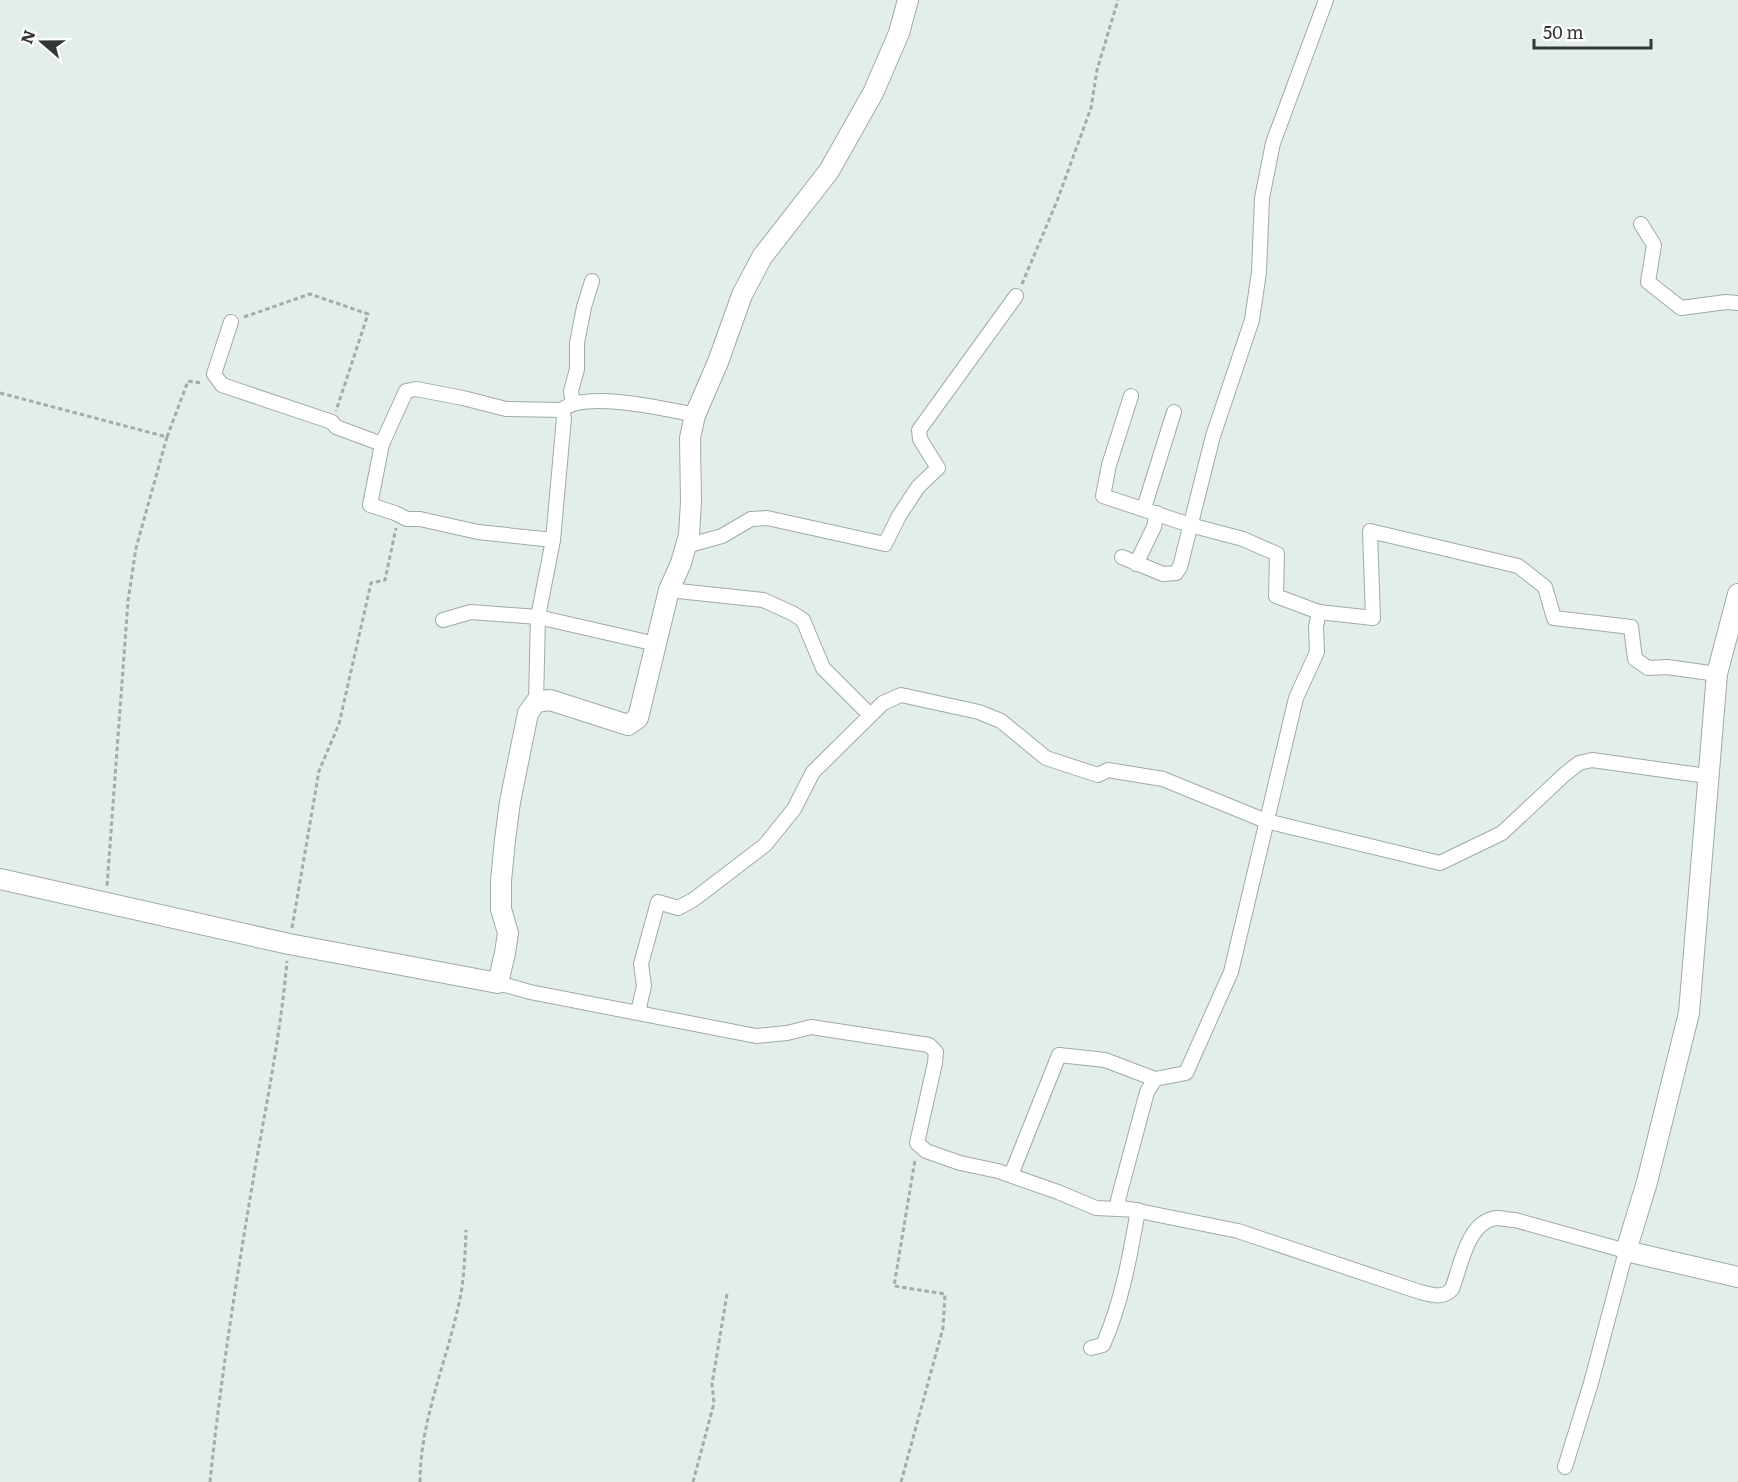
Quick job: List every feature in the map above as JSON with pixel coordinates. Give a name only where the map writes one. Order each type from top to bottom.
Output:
[{"type":"street","points":[[536,702],[550,700],[628,725],[638,718],[669,590],[689,535],[692,502],[690,438],[695,415],[718,362],[742,295],[762,257],[829,171],[873,93],[899,33],[909,0]]},
{"type":"street","points":[[1122,557],[1163,574],[1176,573],[1180,567],[1213,436],[1252,320],[1258,272],[1262,198],[1273,143],[1326,0]]},
{"type":"street","points":[[1641,225],[1654,245],[1648,282],[1681,308],[1726,302],[1738,303]]},
{"type":"street","points":[[498,984],[508,933],[501,909],[501,881],[510,802],[528,713],[536,702],[538,617],[553,540],[564,418],[577,369],[578,344],[584,307],[592,281]]},
{"type":"street","points":[[686,546],[722,536],[751,519],[766,518],[885,544],[898,516],[918,487],[938,468],[920,439],[919,430],[1016,296]]},
{"type":"street","points":[[231,321],[214,374],[222,385],[332,422],[336,427],[382,444]]},
{"type":"street","points":[[553,540],[478,532],[420,519],[407,519],[370,505],[382,444],[406,391],[416,389],[506,409],[567,407],[604,401],[656,407],[695,415]]},
{"type":"street","points":[[1131,396],[1109,465],[1103,496],[1191,525],[1243,539],[1277,554],[1276,596],[1319,612],[1373,618],[1370,531],[1518,566],[1545,587],[1554,618],[1631,627],[1635,659],[1648,668],[1717,674]]},
{"type":"street","points":[[1144,508],[1174,412]]},
{"type":"street","points":[[1136,564],[1154,527],[1158,513]]},
{"type":"street","points":[[669,590],[763,600],[792,613],[803,620],[824,668],[870,715]]},
{"type":"street","points":[[1565,1467],[1647,1182],[1689,1013],[1717,674],[1738,594]]},
{"type":"street","points":[[443,620],[471,612],[538,617],[656,644]]},
{"type":"street","points":[[1011,1176],[1059,1055],[1105,1060],[1155,1079],[1186,1073],[1231,972],[1296,699],[1317,652],[1316,627],[1319,612]]},
{"type":"street","points":[[638,1012],[644,987],[641,964],[658,902],[678,908],[693,900],[765,845],[794,809],[813,772],[883,703],[901,695],[979,712],[1001,721],[1046,758],[1098,775],[1108,770],[1163,779],[1266,821],[1440,863],[1502,833],[1542,794],[1579,763],[1592,760],[1707,776]]},
{"type":"street","points":[[0,879],[289,944],[756,1036],[787,1033],[811,1027],[929,1045],[936,1052],[935,1063],[917,1143],[926,1151],[960,1163],[1011,1176],[1096,1208],[1138,1210]]},
{"type":"street","points":[[1155,1079],[1147,1092],[1118,1200],[1119,1207],[1238,1231],[1397,1285],[1437,1296],[1447,1294],[1452,1289],[1468,1243],[1477,1229],[1486,1221],[1497,1218],[1515,1220],[1626,1251],[1738,1277]]},
{"type":"street","points":[[1091,1348],[1103,1345],[1119,1304],[1138,1210]]},
{"type":"path","points":[[1016,296],[1057,201],[1091,108],[1097,70],[1118,0]]},
{"type":"path","points":[[231,321],[310,294],[368,314],[332,422]]},
{"type":"path","points":[[105,904],[128,601],[136,548],[167,436],[188,381],[222,385]]},
{"type":"path","points":[[0,393],[167,436]]},
{"type":"path","points":[[210,1482],[239,1264],[284,1001],[289,944],[319,771],[339,724],[371,583],[385,580],[396,527],[407,519]]},
{"type":"path","points":[[901,1482],[943,1328],[945,1294],[894,1286],[917,1143]]},
{"type":"path","points":[[420,1482],[420,1461],[427,1423],[462,1290],[466,1230]]},
{"type":"path","points":[[693,1482],[714,1403],[712,1384],[727,1294]]}]
